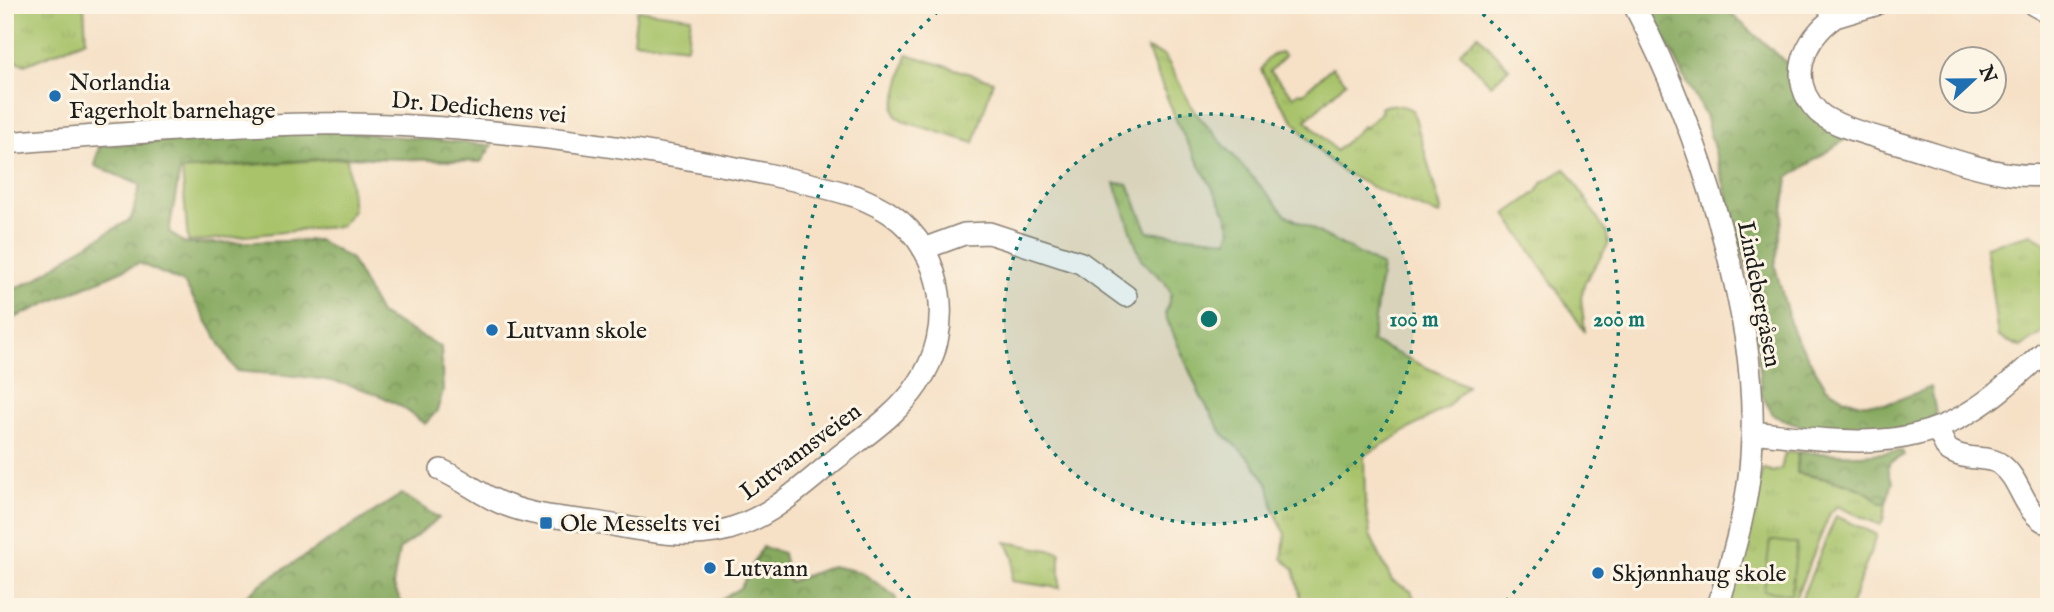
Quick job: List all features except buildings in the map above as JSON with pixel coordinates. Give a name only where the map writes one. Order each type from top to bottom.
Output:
[{"type":"street","name":"Lindebergåsen","points":[[1634,5],[1678,99],[1710,191],[1731,264],[1749,356],[1751,461],[1743,512],[1718,607]]},
{"type":"street","points":[[1875,5],[1831,11],[1811,41],[1801,76],[1805,90],[1819,112],[1855,130],[1989,170],[2034,176],[2049,174]]},
{"type":"street","points":[[2034,5],[2049,13]]},
{"type":"street","name":"Dr. Dedichens vei","points":[[5,143],[159,131],[310,124],[431,128],[545,138],[689,159],[841,191],[893,215],[914,235],[923,249]]},
{"type":"street","points":[[923,249],[964,234],[989,233],[1081,263],[1126,296]]},
{"type":"street","name":"Lutvannsveien","points":[[441,470],[506,505],[550,515],[687,534],[714,533],[752,521],[802,487],[881,423],[918,385],[935,351],[941,323],[940,292],[923,249]]},
{"type":"street","points":[[1752,432],[1853,442],[1906,438],[1937,429],[1966,415],[1989,400],[2049,348]]},
{"type":"street","points":[[1937,429],[1947,449],[1964,457],[1997,461],[2007,469],[2031,510],[2049,524]]},
{"type":"green space","points":[[5,5],[84,5],[86,40],[25,65],[5,56]]},
{"type":"green space","points":[[1647,5],[1721,5],[1810,83],[1818,109],[1847,138],[1788,178],[1775,266],[1792,330],[1826,387],[1845,399],[1858,403],[1887,404],[1931,387],[1937,419],[1896,430],[1813,430],[1774,416],[1761,394],[1753,289],[1705,116]]},
{"type":"green space","points":[[637,10],[691,17],[687,47],[633,41]]},
{"type":"green space","points":[[1478,35],[1509,68],[1491,85],[1460,52]]},
{"type":"green space","points":[[1147,49],[1165,56],[1194,111],[1286,215],[1382,266],[1372,342],[1467,386],[1448,406],[1364,456],[1365,501],[1370,535],[1392,581],[1411,591],[1418,607],[1303,607],[1294,569],[1282,558],[1285,534],[1274,510],[1269,486],[1251,460],[1222,433],[1200,395],[1165,315],[1171,294],[1165,282],[1141,260],[1115,183],[1128,184],[1148,232],[1228,240],[1231,229],[1225,211],[1180,129]]},
{"type":"green space","points":[[1281,52],[1285,56],[1270,71],[1293,96],[1303,93],[1332,67],[1346,82],[1306,120],[1336,151],[1363,126],[1365,128],[1382,111],[1380,108],[1396,105],[1413,110],[1441,210],[1440,215],[1365,183],[1341,170],[1319,151],[1286,109],[1261,70],[1269,58]]},
{"type":"green space","points":[[907,54],[993,81],[974,143],[906,122],[896,116],[894,108]]},
{"type":"green space","points":[[313,129],[492,145],[481,162],[347,157],[180,170],[169,232],[186,244],[318,240],[351,259],[380,314],[441,347],[443,391],[437,411],[425,424],[402,407],[360,388],[299,376],[236,371],[184,283],[139,263],[5,322],[5,292],[35,280],[81,248],[131,219],[140,185],[95,166],[99,146]]},
{"type":"green space","points":[[347,158],[353,210],[341,226],[188,242],[182,170]]},
{"type":"green space","points":[[1565,169],[1607,233],[1608,245],[1585,282],[1581,298],[1585,332],[1506,214],[1537,192],[1543,182]]},
{"type":"green space","points":[[2031,234],[2049,245],[2049,329],[2021,347],[1998,337],[1986,246]]},
{"type":"green space","points":[[1902,451],[1904,455],[1889,463],[1889,474],[1893,481],[1886,503],[1880,503],[1853,485],[1797,473],[1798,452],[1861,455]]},
{"type":"green space","points":[[1798,452],[1797,473],[1863,490],[1880,503],[1886,503],[1883,521],[1880,525],[1837,506],[1830,513],[1795,599],[1763,601],[1760,607],[1726,607],[1763,468],[1773,472],[1781,469],[1785,453]]},
{"type":"green space","points":[[402,494],[439,518],[399,550],[393,585],[404,607],[232,607],[262,583]]},
{"type":"green space","points":[[1836,516],[1877,535],[1850,607],[1806,607],[1802,597]]},
{"type":"green space","points":[[1770,540],[1797,544],[1791,594],[1764,591]]},
{"type":"green space","points":[[1006,542],[1060,552],[1060,588],[1011,581],[1014,558]]},
{"type":"green space","points":[[762,547],[783,553],[789,582],[832,566],[861,572],[895,596],[898,607],[709,607],[741,587]]},
{"type":"place","name":"Norlandia Fagerholt barnehage","points":[[55,96]]},
{"type":"place","name":"Lutvann skole","points":[[492,330]]},
{"type":"place","name":"Ole Messelts vei","points":[[546,523]]},
{"type":"place","name":"Lutvann","points":[[710,568]]},
{"type":"place","name":"Skjønnhaug skole","points":[[1598,573]]}]
